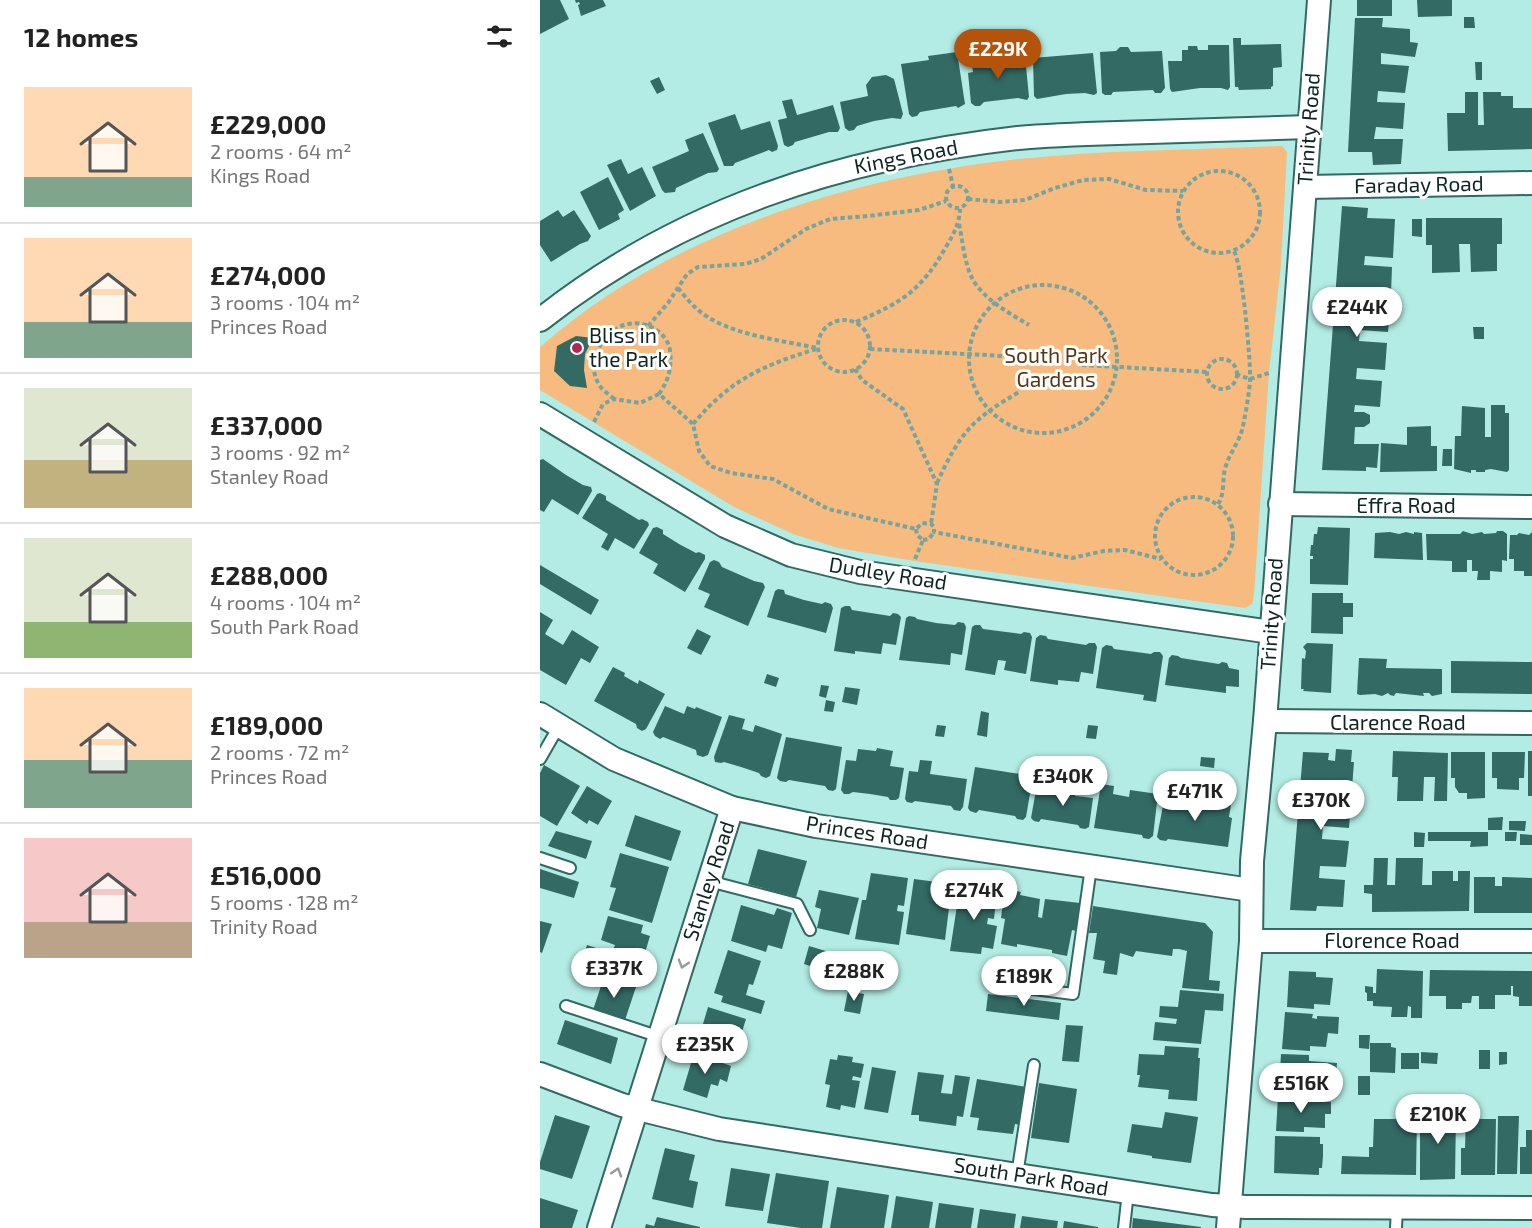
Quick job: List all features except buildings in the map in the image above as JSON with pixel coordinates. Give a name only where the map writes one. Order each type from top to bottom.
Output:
[{"type":"street","name":"Trinity Road","points":[[1229,1217],[1251,941],[1251,890],[1319,0]]},
{"type":"street","name":"Kings Road","points":[[540,320],[617,265],[686,227],[752,200],[836,171],[901,157],[1017,138],[1309,127]]},
{"type":"street","name":"Faraday Road","points":[[1306,187],[1532,183]]},
{"type":"street","name":"Dudley Road","points":[[540,414],[725,526],[791,555],[860,572],[1271,633]]},
{"type":"street","name":"Effra Road","points":[[1280,504],[1532,507]]},
{"type":"street","name":"Princes Road","points":[[540,714],[614,759],[732,808],[816,826],[1251,890]]},
{"type":"street","name":"Clarence Road","points":[[1265,721],[1532,723]]},
{"type":"street","name":"Stanley Road","points":[[599,1228],[732,808]]},
{"type":"street","name":"Florence Road","points":[[1251,941],[1532,942]]},
{"type":"street","name":"South Park Road","points":[[540,1074],[637,1109],[719,1129],[1128,1192],[1229,1217],[1396,1218],[1532,1208]]},
{"type":"lane","points":[[540,759],[559,726]]},
{"type":"lane","points":[[540,858],[570,868]]},
{"type":"lane","points":[[996,984],[1073,994],[1091,867]]},
{"type":"lane","points":[[709,881],[797,904],[810,930]]},
{"type":"lane","points":[[566,1006],[660,1037]]},
{"type":"lane","points":[[1017,1175],[1034,1065]]},
{"type":"lane","points":[[1124,1228],[1128,1192]]},
{"type":"path","points":[[949,163],[953,186]]},
{"type":"path","points":[[1216,171],[1230,172],[1242,178],[1252,187],[1258,199],[1260,212],[1258,225],[1252,237],[1234,251],[1216,253],[1202,250],[1182,231],[1178,218],[1178,204],[1183,191],[1192,180],[1216,171]]},
{"type":"path","points":[[968,199],[1000,202],[1025,200],[1083,180],[1109,180],[1146,190],[1183,191]]},
{"type":"path","points":[[953,186],[958,186],[968,193],[968,199],[960,209],[959,223],[967,262],[974,281],[994,303],[1029,325]]},
{"type":"path","points":[[946,201],[947,193],[953,186]]},
{"type":"path","points":[[946,201],[951,206],[960,209]]},
{"type":"path","points":[[648,326],[668,303],[687,274],[698,267],[745,264],[760,259],[806,229],[830,219],[919,210],[946,201]]},
{"type":"path","points":[[856,322],[867,334],[870,349],[866,358],[855,369],[839,371],[831,368],[825,363],[818,348],[821,334],[832,322],[840,320],[856,322],[897,304],[911,293],[933,269],[959,223]]},
{"type":"path","points":[[1218,504],[1222,498],[1225,468],[1243,427],[1250,379],[1242,290],[1237,256],[1234,251]]},
{"type":"path","points":[[1035,286],[1057,287],[1077,294],[1095,307],[1108,324],[1116,344],[1117,366],[1112,386],[1102,404],[1088,419],[1069,429],[1049,433],[1029,432],[1009,426],[981,401],[969,372],[969,354],[972,335],[982,317],[994,303],[1014,291],[1035,286]]},
{"type":"path","points":[[678,288],[699,310],[720,323],[740,331],[818,348]]},
{"type":"path","points":[[592,425],[603,404],[614,399],[640,403],[659,394],[665,386],[672,366],[669,346],[659,331],[644,323],[619,327],[597,347],[593,368],[600,386],[614,399]]},
{"type":"path","points":[[693,424],[711,403],[753,372],[769,364],[818,348]]},
{"type":"path","points":[[870,349],[1004,356]]},
{"type":"path","points":[[1220,359],[1233,365],[1236,379],[1230,386],[1221,389],[1209,382],[1207,372],[1211,364],[1220,359]]},
{"type":"path","points":[[1082,365],[1207,372]]},
{"type":"path","points":[[1236,374],[1250,379],[1269,373],[1274,367]]},
{"type":"path","points":[[855,369],[862,380],[903,410],[937,484]]},
{"type":"path","points":[[916,529],[917,535],[923,540],[929,539],[934,532],[931,524],[937,484],[952,452],[967,430],[989,410],[1019,392]]},
{"type":"path","points":[[659,394],[693,424],[699,451],[710,466],[731,473],[773,479],[828,509],[916,529]]},
{"type":"path","points":[[934,532],[1072,558],[1104,551],[1125,550],[1161,559],[1178,571],[1203,574],[1224,561],[1231,550],[1232,525],[1227,513],[1218,504],[1206,498],[1193,496],[1180,499],[1169,506],[1160,516],[1156,528],[1155,541],[1161,559]]},
{"type":"path","points":[[916,529],[922,523],[931,524]]},
{"type":"path","points":[[914,564],[923,540]]},
{"type":"green space","name":"South Park Gardens","points":[[1282,146],[1287,152],[1281,265],[1269,373],[1254,595],[1252,604],[1245,608],[838,548],[793,534],[734,507],[540,390],[540,347],[591,307],[646,272],[704,242],[764,217],[890,180],[1018,159]]},
{"type":"place","name":"Bliss in the Park","points":[[577,348]]}]
